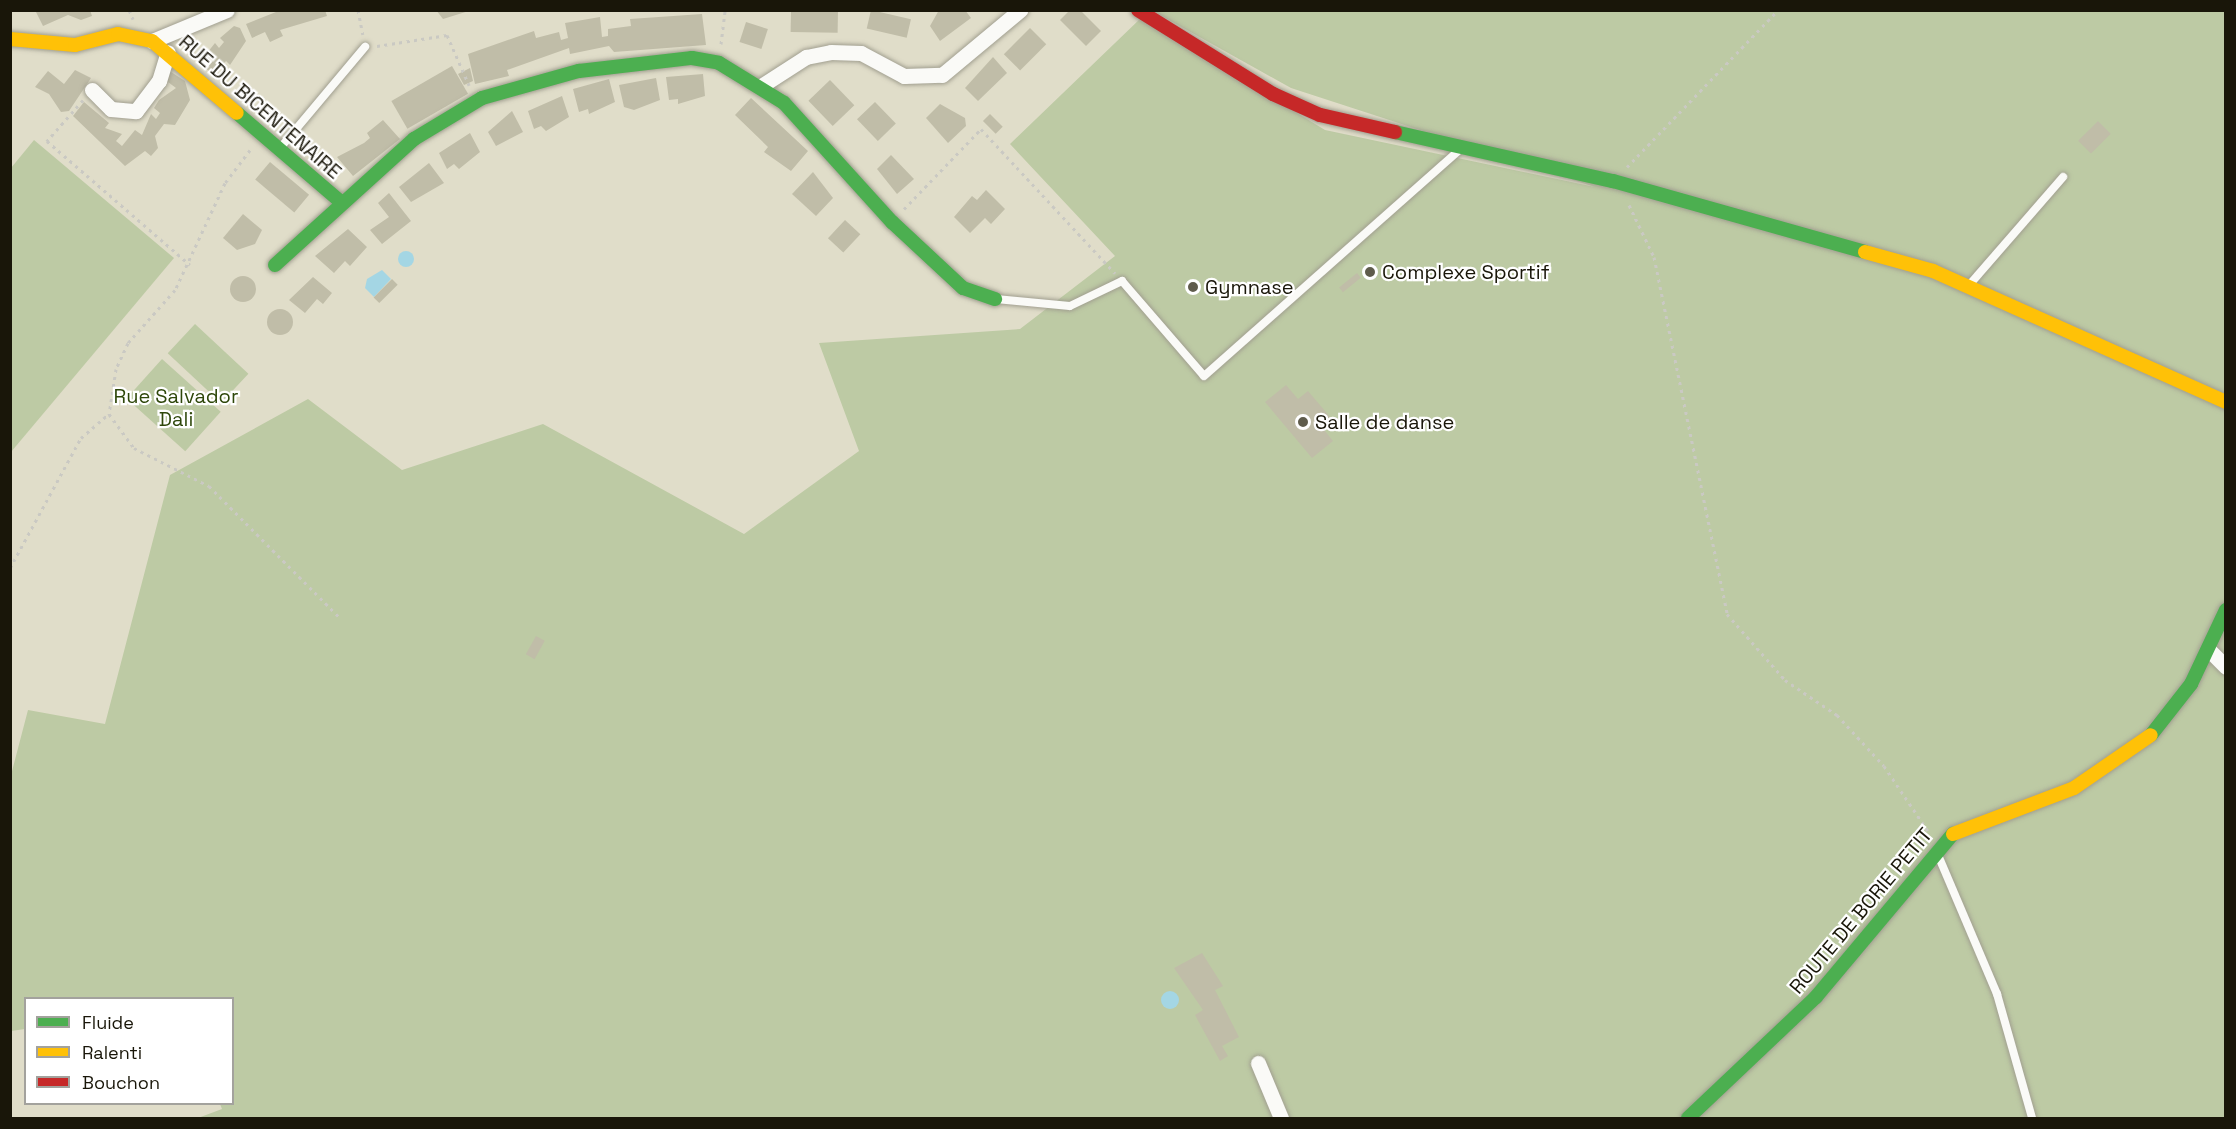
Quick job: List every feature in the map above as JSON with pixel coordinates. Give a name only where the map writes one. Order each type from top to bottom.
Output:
[{"type":"street","points":[[152,41],[226,10]]},
{"type":"street","points":[[761,86],[806,57],[831,52],[861,53],[904,76],[942,75],[1020,10]]},
{"type":"street","points":[[1138,10],[1273,94],[1320,115],[1613,181],[1970,284],[2226,402]]},
{"type":"street","name":"RUE DU BICENTENAIRE","points":[[10,39],[75,45],[118,34],[152,41],[168,52],[342,203]]},
{"type":"street","points":[[92,90],[111,109],[136,111],[159,81],[168,52]]},
{"type":"street","points":[[275,265],[414,139],[482,98],[579,70],[692,58],[719,63],[761,86],[784,102],[892,222],[963,288],[995,299]]},
{"type":"street","name":"ROUTE DE BORIE PETIT","points":[[1688,1119],[1816,998],[1949,836],[2074,788],[2144,744],[2191,684],[2226,610]]},
{"type":"street","points":[[2208,649],[2226,667]]},
{"type":"street","points":[[1258,1063],[1281,1119]]},
{"type":"lane","points":[[280,148],[365,47]]},
{"type":"lane","points":[[995,299],[1070,306],[1122,281],[1204,376],[1465,147]]},
{"type":"lane","points":[[1970,284],[2063,177]]},
{"type":"lane","points":[[1936,850],[1997,994],[2032,1119]]},
{"type":"path","points":[[358,10],[365,47],[447,35],[468,83]]},
{"type":"path","points":[[719,63],[725,10]]},
{"type":"path","points":[[1613,181],[1778,10]]},
{"type":"path","points":[[92,90],[46,141],[190,265]]},
{"type":"path","points":[[892,222],[981,129],[1122,281]]},
{"type":"path","points":[[10,568],[81,438],[109,414],[116,369],[129,343],[190,265],[225,183],[261,134]]},
{"type":"path","points":[[1631,187],[1628,210],[1654,257],[1727,614],[1757,653],[1812,701],[1837,715],[1884,766],[1923,819],[1936,850]]},
{"type":"path","points":[[109,414],[134,448],[209,486],[339,617]]},
{"type":"green space","points":[[1153,11],[2225,11],[2225,1118],[198,1118],[222,1109],[220,1105],[234,1105],[234,997],[24,997],[24,1029],[11,1031],[11,775],[28,710],[105,724],[170,475],[308,399],[402,470],[543,424],[744,534],[859,451],[819,343],[1020,329],[1115,256],[1010,144],[1141,18],[1325,130],[1595,187],[1291,88]]},
{"type":"green space","points":[[34,140],[174,258],[11,452],[11,168]]},
{"type":"green space","points":[[195,324],[248,374],[221,403],[168,353]]},
{"type":"green space","name":"Rue Salvador Dali","points":[[162,359],[221,412],[185,451],[127,398]]},
{"type":"water","points":[[403,251],[409,251],[414,259],[412,265],[403,267],[398,262],[398,256]]},
{"type":"water","points":[[382,270],[391,279],[374,297],[365,288],[367,279]]},
{"type":"water","points":[[1166,991],[1174,991],[1179,996],[1177,1007],[1166,1009],[1161,1004],[1161,996]]},
{"type":"building","points":[[35,10],[90,10],[92,16],[81,20],[68,15],[43,26]]},
{"type":"building","points":[[281,10],[325,10],[327,16],[280,30],[283,36],[270,42],[265,32],[252,38],[246,24]]},
{"type":"building","points":[[436,10],[472,10],[443,19]]},
{"type":"building","points":[[791,10],[838,11],[838,33],[791,32]]},
{"type":"building","points":[[871,10],[911,19],[907,38],[867,29]]},
{"type":"building","points":[[939,10],[965,10],[971,18],[940,41],[930,26]]},
{"type":"building","points":[[1070,10],[1080,10],[1101,31],[1086,46],[1060,20]]},
{"type":"building","points":[[702,14],[706,45],[614,52],[609,46],[570,54],[569,48],[507,70],[509,76],[475,84],[468,54],[534,31],[536,38],[559,32],[561,40],[568,38],[565,23],[600,17],[602,37],[608,36],[608,29],[631,26],[630,19]]},
{"type":"building","points":[[746,22],[768,29],[761,49],[740,42]]},
{"type":"building","points":[[234,26],[240,28],[246,41],[230,65],[226,61],[214,75],[199,63],[215,43],[219,48],[224,42],[220,38]]},
{"type":"building","points":[[1030,28],[1046,44],[1020,70],[1004,54]]},
{"type":"building","points":[[993,57],[1007,73],[978,101],[965,88]]},
{"type":"building","points":[[452,66],[468,94],[407,129],[391,101]]},
{"type":"building","points":[[470,68],[473,81],[464,85],[458,74]]},
{"type":"building","points":[[75,70],[91,78],[69,111],[61,112],[49,94],[35,87],[48,71],[64,84]]},
{"type":"building","points":[[171,72],[185,81],[190,100],[175,125],[164,124],[155,136],[158,148],[151,156],[145,151],[125,166],[73,116],[84,102],[109,123],[105,128],[122,134],[116,141],[122,146],[135,130],[142,135],[151,114],[156,119],[160,113],[154,108],[159,100],[176,88],[164,79]]},
{"type":"building","points":[[703,74],[705,96],[678,104],[678,99],[669,100],[666,77]]},
{"type":"building","points":[[656,78],[660,100],[634,110],[624,107],[619,85]]},
{"type":"building","points":[[609,79],[615,102],[589,114],[588,109],[579,112],[573,89]]},
{"type":"building","points":[[830,80],[854,105],[833,126],[808,101]]},
{"type":"building","points":[[562,96],[569,117],[546,131],[541,126],[534,129],[528,111]]},
{"type":"building","points":[[751,98],[808,151],[791,171],[764,152],[768,147],[735,115]]},
{"type":"building","points":[[875,102],[896,124],[878,141],[857,119]]},
{"type":"building","points":[[940,104],[965,118],[966,126],[948,143],[926,118]]},
{"type":"building","points":[[512,111],[523,132],[496,146],[488,132]]},
{"type":"building","points":[[990,114],[1003,127],[996,134],[983,121]]},
{"type":"building","points":[[383,120],[400,139],[353,176],[337,157],[364,143],[370,138],[367,133]]},
{"type":"building","points":[[2098,121],[2111,134],[2091,154],[2078,141]]},
{"type":"building","points":[[470,133],[480,152],[459,169],[454,164],[447,169],[439,153]]},
{"type":"building","points":[[891,155],[914,179],[897,194],[877,169]]},
{"type":"building","points":[[270,162],[309,195],[294,212],[255,180]]},
{"type":"building","points":[[429,163],[444,183],[411,202],[399,187]]},
{"type":"building","points":[[813,172],[833,198],[816,216],[792,194]]},
{"type":"building","points":[[986,190],[1005,209],[991,224],[985,218],[970,233],[954,217],[972,196],[977,200]]},
{"type":"building","points":[[389,193],[411,221],[382,244],[370,230],[389,217],[378,203]]},
{"type":"building","points":[[243,214],[262,230],[255,244],[237,250],[223,238]]},
{"type":"building","points":[[845,220],[860,234],[843,253],[828,238]]},
{"type":"building","points":[[348,229],[367,247],[350,266],[345,261],[334,273],[315,256]]},
{"type":"building","points":[[1357,273],[1361,278],[1343,292],[1339,287]]},
{"type":"building","points":[[243,276],[252,280],[256,289],[252,298],[243,302],[234,298],[230,289],[234,280]]},
{"type":"building","points":[[313,277],[332,293],[323,304],[317,299],[305,313],[289,300]]},
{"type":"building","points":[[392,279],[398,285],[379,303],[374,297]]},
{"type":"building","points":[[280,309],[289,313],[293,322],[289,331],[280,335],[271,331],[267,322],[271,313]]},
{"type":"building","name":"Salle de danse","points":[[1286,385],[1298,399],[1308,391],[1331,418],[1321,426],[1333,441],[1312,458],[1265,402]]},
{"type":"building","points":[[536,636],[545,641],[535,659],[526,654]]},
{"type":"building","points":[[1202,953],[1223,986],[1215,990],[1239,1037],[1222,1046],[1228,1056],[1220,1061],[1195,1015],[1203,1010],[1174,968]]},
{"type":"traffic: fast","points":[[275,265],[414,139],[482,98],[579,71],[692,58],[719,63],[784,103],[892,222],[963,288],[995,299]]},
{"type":"traffic: fast","points":[[237,113],[342,203]]},
{"type":"traffic: fast","points":[[1395,132],[1613,181],[1865,252]]},
{"type":"traffic: fast","points":[[2151,735],[2191,684],[2226,610]]},
{"type":"traffic: fast","points":[[1688,1118],[1816,997],[1953,834]]},
{"type":"traffic: slow","points":[[10,39],[75,45],[118,34],[152,41],[237,113]]},
{"type":"traffic: slow","points":[[1865,252],[1933,271],[2226,402]]},
{"type":"traffic: slow","points":[[1953,834],[2074,788],[2151,735]]},
{"type":"traffic: jam","points":[[1138,10],[1273,94],[1320,115],[1395,132]]},
{"type":"place","name":"Complexe Sportif","points":[[1370,272]]},
{"type":"place","name":"Gymnase","points":[[1193,287]]},
{"type":"place","name":"Salle de danse","points":[[1303,422]]}]
